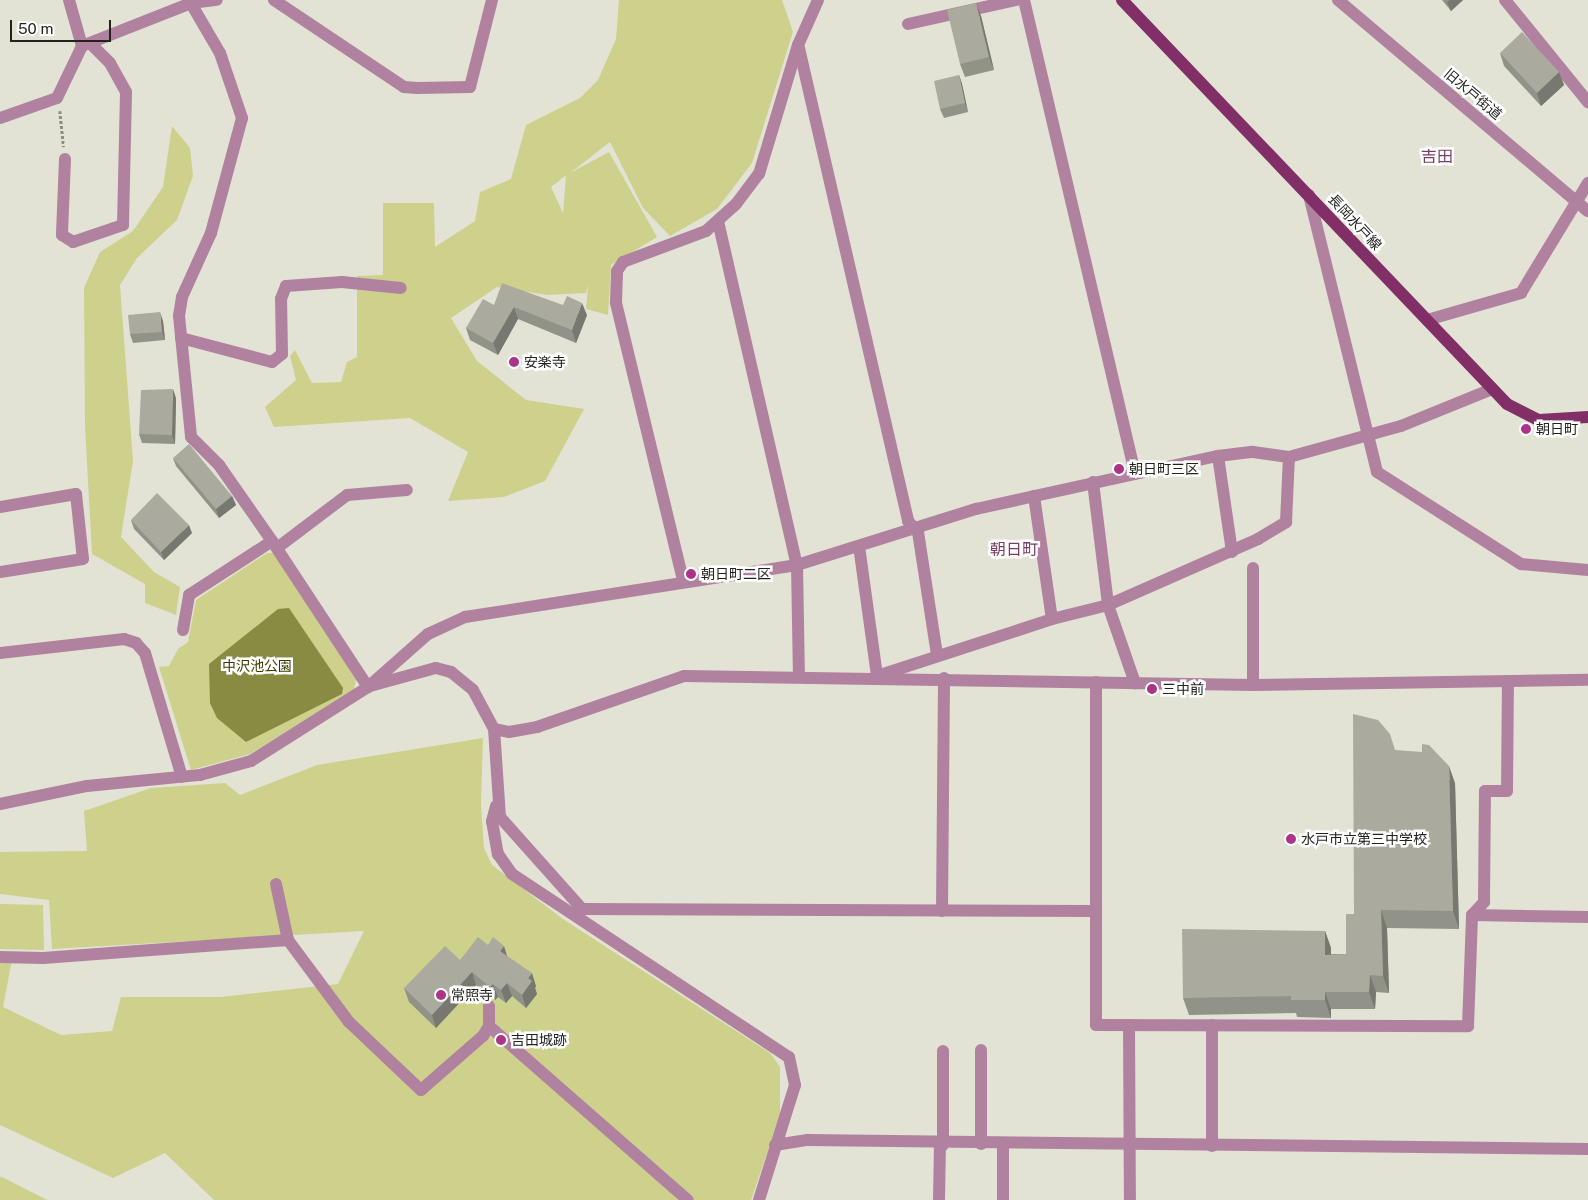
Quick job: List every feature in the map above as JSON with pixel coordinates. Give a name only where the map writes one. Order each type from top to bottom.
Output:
[{"type":"main road","name":"長岡水戸線","points":[[1122,0],[1515,411],[1539,420],[1588,417]]},
{"type":"street","points":[[65,159],[62,235],[73,242],[123,225],[126,92],[110,64],[86,44],[69,0]]},
{"type":"street","points":[[0,118],[57,98],[86,44],[190,2],[217,0]]},
{"type":"street","points":[[274,0],[404,87],[417,88],[470,87],[492,0]]},
{"type":"street","points":[[683,580],[615,282],[623,262],[706,231],[718,221],[759,174],[798,45],[818,0]]},
{"type":"street","points":[[908,24],[1016,0]]},
{"type":"street","points":[[1024,0],[1135,473]]},
{"type":"street","name":"旧水戸街道","points":[[1338,0],[1583,207]]},
{"type":"street","points":[[1505,0],[1541,50],[1588,102]]},
{"type":"street","points":[[190,2],[220,53],[242,118],[211,233],[182,297],[181,338],[191,436],[219,465],[275,544],[368,686]]},
{"type":"street","points":[[798,45],[913,526],[918,532],[937,655]]},
{"type":"street","points":[[1427,320],[1521,293],[1583,207],[1588,183]]},
{"type":"street","points":[[1309,195],[1377,472],[1479,540],[1521,564],[1588,570]]},
{"type":"street","points":[[718,221],[797,565],[799,676]]},
{"type":"street","points":[[181,338],[272,362],[282,354],[280,299],[286,286],[342,282],[401,288]]},
{"type":"street","points":[[0,804],[87,786],[182,777],[251,761],[368,686],[428,634],[465,617],[683,580],[797,565],[859,546],[913,526],[1094,482],[1218,456],[1253,452],[1289,457],[1368,438],[1492,389]]},
{"type":"street","points":[[1218,456],[1232,552]]},
{"type":"street","points":[[877,676],[1052,619],[1108,605],[1232,552],[1286,522],[1289,457]]},
{"type":"street","points":[[1094,482],[1108,605],[1135,683]]},
{"type":"street","points":[[183,630],[189,596],[275,544],[348,494],[407,490]]},
{"type":"street","points":[[0,507],[76,494],[83,559],[0,572]]},
{"type":"street","points":[[1034,496],[1052,619]]},
{"type":"street","points":[[859,546],[877,676]]},
{"type":"street","points":[[1253,568],[1253,685]]},
{"type":"street","points":[[0,653],[124,639],[136,643],[145,653],[182,777]]},
{"type":"street","points":[[368,686],[412,672],[444,670],[473,690],[494,729],[496,806],[492,821],[498,854],[512,874],[789,1057],[795,1085],[759,1200]]},
{"type":"street","points":[[494,729],[508,732],[537,727],[678,676],[877,676],[1253,685],[1588,680]]},
{"type":"street","points":[[942,911],[944,678]]},
{"type":"street","points":[[1096,682],[1096,1025],[1468,1026],[1472,915],[1484,902],[1485,791],[1507,791],[1508,682]]},
{"type":"street","points":[[496,806],[500,817],[582,909],[1095,911]]},
{"type":"street","points":[[276,884],[288,940],[349,1022],[421,1090],[490,1026]]},
{"type":"street","points":[[1472,915],[1588,918]]},
{"type":"street","points":[[0,957],[43,958],[288,940]]},
{"type":"street","points":[[489,1006],[490,1026],[688,1200]]},
{"type":"street","points":[[1129,1024],[1130,1200]]},
{"type":"street","points":[[1212,1025],[1212,1146]]},
{"type":"street","points":[[980,1050],[981,1144]]},
{"type":"street","points":[[939,1200],[943,1051]]},
{"type":"street","points":[[775,1145],[808,1140],[941,1145],[1588,1149]]},
{"type":"street","points":[[1003,1145],[1004,1200]]},
{"type":"path","points":[[57,98],[65,159]]},
{"type":"green space","points":[[619,0],[782,0],[793,32],[752,163],[717,209],[670,236],[643,208],[610,142],[570,173],[609,152],[657,237],[611,265],[608,315],[586,309],[588,285],[586,293],[547,295],[497,287],[451,318],[477,361],[526,400],[584,409],[545,481],[504,497],[448,501],[468,452],[410,418],[274,427],[265,407],[296,380],[290,356],[295,350],[312,383],[341,382],[347,362],[357,357],[357,276],[383,275],[383,203],[434,203],[435,247],[475,221],[480,192],[511,179],[526,125],[580,98],[598,80],[616,39]],"holes":[[[566,176],[563,213],[551,187]]]},
{"type":"green space","points":[[172,126],[190,148],[193,176],[177,220],[137,258],[120,285],[133,461],[121,537],[154,572],[180,587],[176,615],[145,603],[145,584],[92,554],[85,427],[84,288],[100,252],[133,231],[163,187]]},
{"type":"green space","name":"中沢池公園","points":[[267,553],[275,553],[356,680],[354,690],[250,754],[191,770],[159,667],[169,666],[178,649],[188,642],[196,600]]},
{"type":"green space","points":[[483,738],[481,805],[484,848],[492,865],[563,919],[770,1053],[780,1067],[780,1115],[751,1200],[214,1200],[165,1153],[113,1178],[0,1125],[0,960],[12,960],[3,1007],[61,1035],[112,1031],[121,997],[221,997],[338,984],[364,931],[52,949],[49,900],[0,894],[0,852],[87,851],[84,811],[151,788],[225,783],[240,795],[317,765]]},
{"type":"green space","points":[[0,904],[43,905],[44,950],[0,949]]},
{"type":"green space","points":[[0,1177],[2,1177],[47,1200],[0,1200]]},
{"type":"shaded area","points":[[289,608],[343,688],[342,694],[246,742],[217,718],[210,703],[209,664],[278,609]]},
{"type":"building","points":[[976,3],[989,57],[960,64],[947,10]]},
{"type":"building","points":[[1522,32],[1559,72],[1537,93],[1500,53]]},
{"type":"building","points":[[959,75],[965,103],[940,109],[934,81]]},
{"type":"building","points":[[502,283],[563,305],[567,296],[582,303],[572,330],[514,307],[493,343],[466,328],[483,299],[494,305]]},
{"type":"building","points":[[160,312],[162,332],[130,334],[128,315]]},
{"type":"building","points":[[173,389],[172,435],[139,434],[141,390]]},
{"type":"building","points":[[189,444],[232,496],[216,509],[173,458]]},
{"type":"building","points":[[157,493],[189,525],[161,552],[131,520]]},
{"type":"building","points":[[1353,714],[1378,720],[1390,734],[1395,750],[1422,752],[1422,744],[1429,745],[1449,766],[1453,911],[1381,910],[1383,976],[1370,975],[1369,992],[1325,992],[1325,1000],[1291,1000],[1291,996],[1183,998],[1182,929],[1325,931],[1325,955],[1346,954],[1346,914],[1354,914]]},
{"type":"building","points":[[478,937],[488,945],[493,937],[504,946],[500,951],[532,973],[528,978],[532,981],[522,995],[507,983],[501,990],[493,984],[490,987],[472,972],[432,1015],[404,988],[445,946],[460,960]]},
{"type":"place","name":"安楽寺","points":[[514,362]]},
{"type":"place","name":"朝日町","points":[[1526,429]]},
{"type":"place","name":"朝日町三区","points":[[1119,469]]},
{"type":"place","name":"朝日町二区","points":[[691,574]]},
{"type":"place","name":"三中前","points":[[1152,689]]},
{"type":"place","name":"水戸市立第三中学校","points":[[1291,839]]},
{"type":"place","name":"常照寺","points":[[441,995]]},
{"type":"place","name":"吉田城跡","points":[[501,1040]]},
{"type":"district","name":"吉田","points":[[1437,157]]},
{"type":"district","name":"朝日町","points":[[1014,550]]}]
